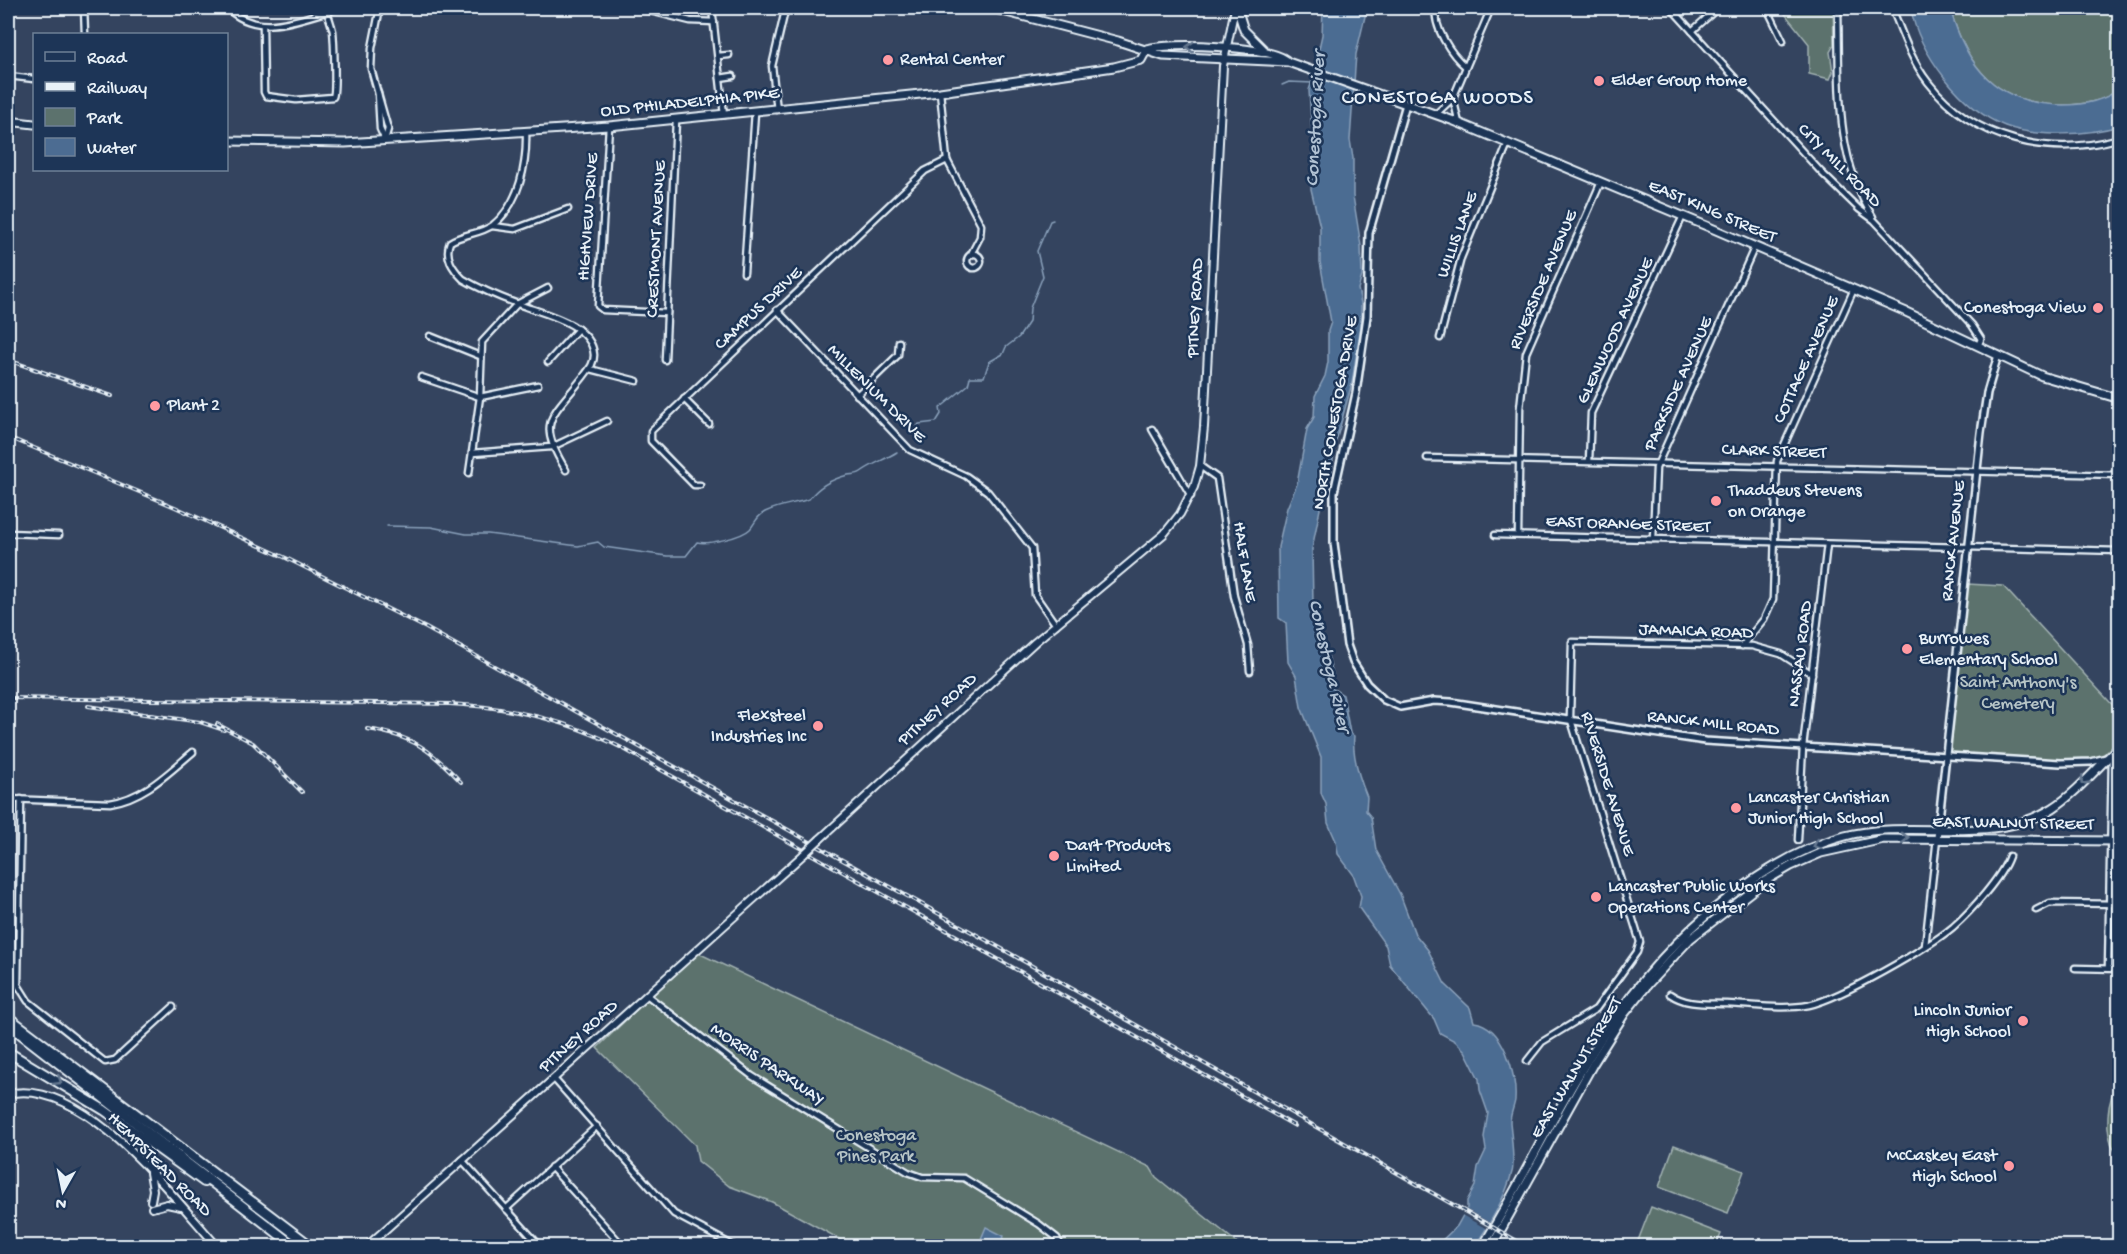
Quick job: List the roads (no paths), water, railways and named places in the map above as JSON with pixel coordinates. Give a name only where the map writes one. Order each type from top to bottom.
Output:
[{"type":"highway","points":[[8,1017],[311,1246]]},
{"type":"highway","points":[[8,1024],[294,1246]]},
{"type":"highway","points":[[8,1052],[105,1110],[277,1233]]},
{"type":"main road","points":[[991,8],[1163,56],[1225,57],[1288,62]]},
{"type":"main road","points":[[1236,8],[1244,30],[1265,51],[1288,62]]},
{"type":"main road","name":"PITNEY ROAD","points":[[367,1246],[555,1080],[1056,625],[1164,534],[1191,496],[1200,466],[1225,57],[1236,8]]},
{"type":"main road","points":[[1147,50],[1158,46],[1265,51]]},
{"type":"main road","name":"OLD PHILADELPHIA PIKE","points":[[228,141],[313,144],[385,140],[609,126],[777,110],[940,92],[1113,67],[1141,60],[1147,50]]},
{"type":"main road","name":"EAST KING STREET","points":[[1288,62],[1436,114],[1508,143],[1854,289],[2049,379],[2120,399]]},
{"type":"main road","points":[[8,121],[33,124]]},
{"type":"main road","name":"EAST WALNUT STREET","points":[[1484,1246],[1607,1026],[1643,978],[1685,933],[1748,884],[1809,849],[1863,832],[1936,828],[1985,829],[2015,825],[2036,817],[2061,803],[2117,748]]},
{"type":"main road","name":"EAST WALNUT STREET","points":[[1492,1246],[1608,1038],[1649,983],[1690,939],[1752,890],[1809,857],[1874,841],[1937,838],[2120,841]]},
{"type":"main road","name":"HEMPSTEAD ROAD","points":[[8,1094],[41,1093],[72,1105],[103,1128],[150,1173],[217,1246]]},
{"type":"main road","points":[[150,1173],[153,1190],[152,1204],[167,1204],[182,1208]]},
{"type":"street","points":[[84,8],[85,33]]},
{"type":"street","points":[[227,8],[245,21],[263,27],[326,9],[340,8]]},
{"type":"street","points":[[380,8],[370,58],[388,129],[385,140]]},
{"type":"street","points":[[638,8],[690,21],[714,22]]},
{"type":"street","points":[[712,8],[724,115]]},
{"type":"street","points":[[1436,8],[1435,18],[1440,31],[1466,67]]},
{"type":"street","points":[[1436,114],[1453,98],[1491,8]]},
{"type":"street","name":"CITY MILL ROAD","points":[[1671,8],[1821,172],[1859,209],[1874,220],[1972,325],[1981,339],[1978,346]]},
{"type":"street","points":[[1692,31],[1718,8]]},
{"type":"street","points":[[1767,8],[1783,41]]},
{"type":"street","points":[[1838,8],[1844,145],[1853,179],[1874,220]]},
{"type":"street","points":[[1892,8],[1911,54],[1929,82],[1953,107],[1987,131],[2021,142],[2065,146],[2088,145],[2120,138]]},
{"type":"street","points":[[263,27],[264,92],[266,96],[296,100],[333,97],[336,86],[333,70],[333,30],[326,9]]},
{"type":"street","points":[[777,110],[772,66],[784,15]]},
{"type":"street","points":[[718,56],[729,55]]},
{"type":"street","points":[[8,76],[33,79]]},
{"type":"street","points":[[720,78],[733,76]]},
{"type":"street","points":[[940,92],[947,160],[981,225],[980,237],[970,256]]},
{"type":"street","points":[[1453,98],[1459,123]]},
{"type":"street","name":"NORTH CONESTOGA DRIVE","points":[[1372,690],[1353,662],[1347,645],[1336,573],[1332,512],[1336,482],[1356,393],[1367,316],[1369,233],[1406,104]]},
{"type":"street","points":[[744,273],[754,112]]},
{"type":"street","name":"CRESTMONT AVENUE","points":[[665,360],[676,120]]},
{"type":"street","name":"HIGHVIEW DRIVE","points":[[609,126],[597,303],[600,308],[667,313]]},
{"type":"street","points":[[492,226],[511,202],[523,174],[526,132]]},
{"type":"street","name":"WILLIS LANE","points":[[1440,338],[1461,258],[1508,143]]},
{"type":"street","name":"CAMPUS DRIVE","points":[[700,485],[694,485],[653,443],[650,436],[655,427],[925,171],[947,160]]},
{"type":"street","name":"RIVERSIDE AVENUE","points":[[1518,536],[1522,380],[1526,353],[1601,182]]},
{"type":"street","points":[[566,470],[552,447],[548,432],[551,421],[590,369],[594,355],[592,346],[578,329],[557,317],[517,304],[463,279],[448,258],[450,242],[492,226],[515,230],[568,209]]},
{"type":"street","name":"GLENWOOD AVENUE","points":[[1589,461],[1591,413],[1683,216]]},
{"type":"street","name":"PARKSIDE AVENUE","points":[[1653,539],[1656,468],[1755,246]]},
{"type":"street","points":[[469,473],[480,397],[479,348],[485,337],[517,304],[548,288]]},
{"type":"street","name":"COTTAGE AVENUE","points":[[1742,646],[1764,619],[1773,599],[1778,459],[1854,289]]},
{"type":"street","name":"MILLENIUM DRIVE","points":[[777,310],[910,450],[966,476],[988,492],[1032,548],[1035,595],[1056,625]]},
{"type":"street","points":[[548,362],[578,329]]},
{"type":"street","points":[[430,336],[480,356]]},
{"type":"street","points":[[856,395],[898,355],[899,342]]},
{"type":"street","name":"RANCK AVENUE","points":[[1925,946],[1944,755],[1985,402],[1998,355]]},
{"type":"street","points":[[590,369],[637,381]]},
{"type":"street","points":[[421,377],[480,397],[538,385]]},
{"type":"street","points":[[684,399],[709,424]]},
{"type":"street","points":[[472,453],[552,447],[607,421]]},
{"type":"street","points":[[1152,429],[1191,496]]},
{"type":"street","name":"CLARK STREET","points":[[1427,458],[2120,475]]},
{"type":"street","name":"HALF LANE","points":[[1200,466],[1216,478],[1234,596],[1248,645],[1250,671]]},
{"type":"street","points":[[8,533],[59,535]]},
{"type":"street","name":"EAST ORANGE STREET","points":[[1495,535],[2120,551]]},
{"type":"street","name":"NASSAU ROAD","points":[[1798,840],[1803,747],[1827,544]]},
{"type":"street","name":"RIVERSIDE AVENUE","points":[[1527,1061],[1542,1042],[1596,1009],[1637,952],[1640,942],[1571,720],[1572,642]]},
{"type":"street","name":"JAMAICA ROAD","points":[[1572,642],[1761,648],[1781,654],[1812,674]]},
{"type":"street","name":"RANCK MILL ROAD","points":[[1372,690],[1388,703],[1400,707],[1440,701],[1705,741],[2060,763],[2087,763],[2106,758]]},
{"type":"street","points":[[2108,968],[2113,775],[2111,763],[2117,748]]},
{"type":"street","points":[[8,799],[110,803],[126,800],[147,789],[193,752]]},
{"type":"street","name":"RANCK MILL ROAD","points":[[2060,763],[2068,766]]},
{"type":"street","points":[[2113,775],[2120,775]]},
{"type":"street","points":[[21,799],[18,985],[28,1001],[105,1062],[115,1060],[174,1007]]},
{"type":"street","points":[[1670,994],[1688,1003],[1803,1006],[1834,996],[1925,946],[1958,922],[2003,870],[2009,856]]},
{"type":"street","points":[[2036,910],[2050,903],[2120,904]]},
{"type":"street","points":[[2075,968],[2120,969]]},
{"type":"street","name":"MORRIS PARKWAY","points":[[648,996],[752,1076],[908,1172],[922,1177],[964,1178],[1046,1229],[1057,1238],[1061,1246]]},
{"type":"street","points":[[555,1080],[674,1214],[734,1246]]},
{"type":"street","points":[[506,1209],[597,1126]]},
{"type":"street","points":[[462,1160],[540,1246]]},
{"type":"street","points":[[551,1167],[623,1246]]},
{"type":"water","name":"Conestoga River","points":[[1323,8],[1367,8],[1356,54],[1350,140],[1353,158],[1353,196],[1361,246],[1362,276],[1358,289],[1361,303],[1361,325],[1352,383],[1335,445],[1331,475],[1323,494],[1312,549],[1313,604],[1310,619],[1323,638],[1333,674],[1332,688],[1343,695],[1350,733],[1354,736],[1357,767],[1367,797],[1366,811],[1371,817],[1376,850],[1400,894],[1415,934],[1428,950],[1445,984],[1470,1008],[1474,1022],[1484,1025],[1493,1032],[1501,1042],[1511,1065],[1515,1090],[1510,1122],[1513,1168],[1501,1201],[1475,1246],[1436,1246],[1457,1226],[1467,1208],[1467,1201],[1475,1186],[1478,1167],[1486,1150],[1484,1137],[1488,1113],[1480,1090],[1479,1079],[1465,1051],[1455,1041],[1440,1033],[1434,1019],[1390,965],[1386,946],[1359,908],[1361,896],[1353,874],[1338,854],[1336,841],[1328,823],[1326,804],[1321,793],[1321,757],[1301,707],[1296,676],[1288,662],[1286,623],[1279,618],[1278,547],[1287,508],[1297,484],[1307,429],[1314,417],[1315,396],[1325,376],[1328,362],[1328,331],[1331,322],[1320,262],[1320,227],[1311,189],[1313,151],[1309,90],[1318,63]]},
{"type":"water","points":[[1911,8],[1950,8],[1965,48],[1975,64],[2002,90],[2019,98],[2040,103],[2078,104],[2092,102],[2119,89],[2119,126],[2078,133],[2047,134],[2018,130],[1989,118],[1958,93],[1932,60],[1922,43]]},
{"type":"water","points":[[986,1227],[1004,1236],[1000,1246],[981,1239]]},
{"type":"waterway","name":"Conestoga River","points":[[1282,85],[1289,82],[1313,83]]},
{"type":"waterway","points":[[913,433],[919,424],[936,422],[941,414],[940,408],[968,385],[970,377],[984,377],[989,362],[1003,354],[1006,347],[1019,337],[1029,322],[1030,308],[1043,276],[1037,251],[1050,221],[1053,220]]},
{"type":"waterway","points":[[387,526],[431,527],[466,534],[488,534],[578,546],[598,542],[604,547],[667,556],[686,556],[697,542],[716,541],[740,535],[750,529],[765,512],[809,499],[831,481],[859,473],[897,452]]},
{"type":"railway","points":[[8,360],[112,396]]},
{"type":"railway","points":[[8,437],[175,507],[286,558],[426,628],[1004,950],[1526,1246]]},
{"type":"railway","points":[[8,698],[450,704],[495,708],[560,723],[622,748],[1295,1126]]},
{"type":"railway","points":[[88,706],[200,722],[224,730]]},
{"type":"railway","points":[[217,724],[253,743],[302,792]]},
{"type":"railway","points":[[367,729],[397,736],[420,746],[440,761],[461,782]]},
{"type":"place","name":"Rental Center","points":[[888,60]]},
{"type":"place","name":"Elder Group Home","points":[[1599,81]]},
{"type":"place","name":"Conestoga View","points":[[2098,308]]},
{"type":"place","name":"Plant 2","points":[[155,406]]},
{"type":"place","name":"Thaddeus Stevens on Orange","points":[[1716,501]]},
{"type":"place","name":"Burrowes Elementary School","points":[[1907,649]]},
{"type":"place","name":"Flexsteel Industries Inc","points":[[818,726]]},
{"type":"place","name":"Lancaster Christian Junior High School","points":[[1736,808]]},
{"type":"place","name":"Dart Products Limited","points":[[1054,856]]},
{"type":"place","name":"Lancaster Public Works Operations Center","points":[[1596,897]]},
{"type":"place","name":"Lincoln Junior High School","points":[[2023,1021]]},
{"type":"place","name":"McCaskey East High School","points":[[2009,1166]]},
{"type":"district","name":"CONESTOGA WOODS","points":[[1438,99]]},
{"type":"park label","name":"Saint Anthony's Cemetery","points":[[2018,693]]},
{"type":"park label","name":"Conestoga Pines Park","points":[[876,1146]]}]
